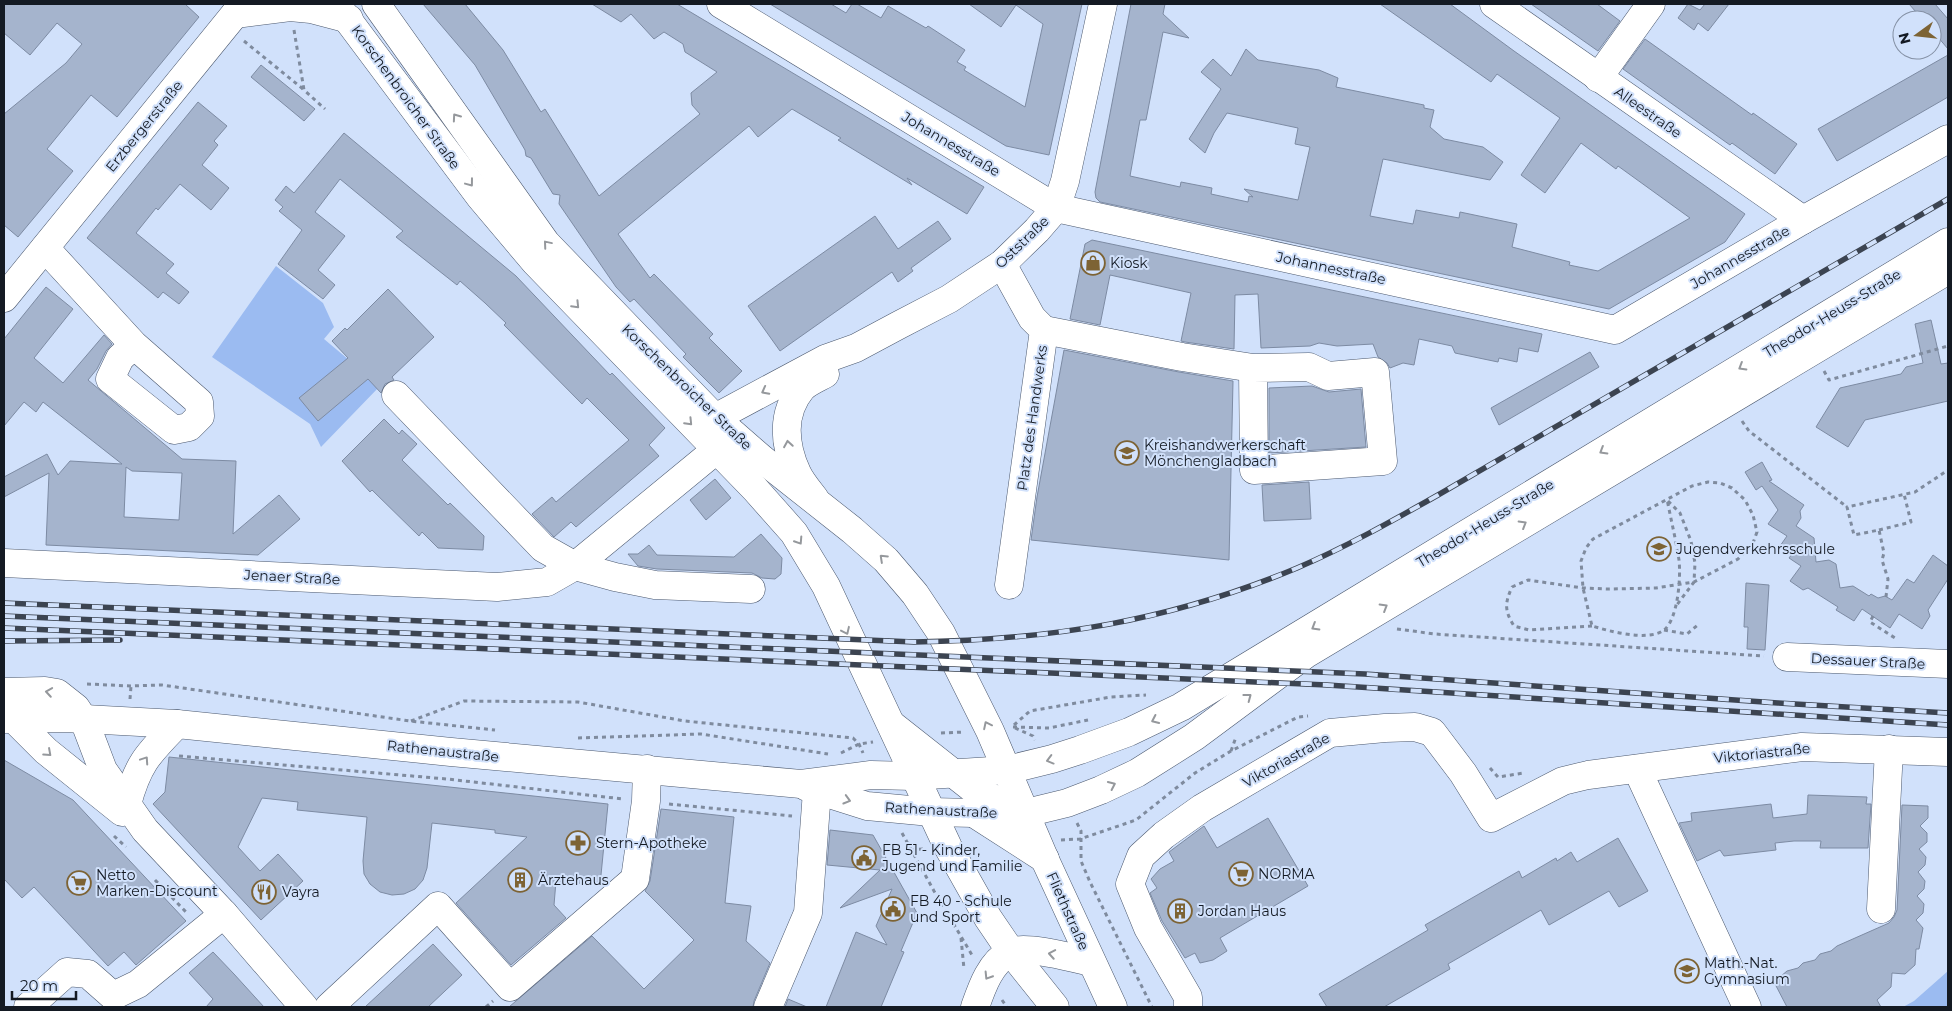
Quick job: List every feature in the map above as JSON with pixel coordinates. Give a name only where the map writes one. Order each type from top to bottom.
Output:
[{"type":"main road","name":"Korschenbroicher Straße","points":[[376,4],[546,243],[715,418],[762,459],[852,530],[886,560],[915,594],[1001,729],[1007,770],[1026,813]]},
{"type":"main road","name":"Johannesstraße","points":[[721,4],[1056,208],[1614,330],[1803,220],[1948,139]]},
{"type":"main road","name":"Oststraße","points":[[715,418],[825,359],[856,348],[949,298],[1002,264],[1037,230],[1056,208],[1065,181],[1103,4]]},
{"type":"main road","name":"Alleestraße","points":[[1494,4],[1803,220]]},
{"type":"main road","points":[[1598,78],[1652,4]]},
{"type":"main road","points":[[235,12],[290,7],[342,11]]},
{"type":"main road","name":"Korschenbroicher Straße","points":[[342,11],[481,198],[535,262],[756,490],[794,534],[826,586],[898,730],[913,776],[931,812]]},
{"type":"main road","name":"Erzbergerstraße","points":[[4,298],[235,12]]},
{"type":"main road","name":"Theodor-Heuss-Straße","points":[[1007,770],[1080,750],[1129,732],[1182,707],[1948,242]]},
{"type":"main road","points":[[45,248],[134,345]]},
{"type":"main road","name":"Platz des Handwerks","points":[[1002,264],[1032,318],[1044,330],[1009,585]]},
{"type":"main road","name":"Theodor-Heuss-Straße","points":[[1026,813],[1067,803],[1102,790],[1137,773],[1194,737],[1306,654],[1948,270]]},
{"type":"main road","points":[[1044,330],[1182,357],[1253,368],[1309,367],[1328,376],[1375,372],[1383,461],[1254,470],[1253,368]]},
{"type":"main road","name":"Oststraße","points":[[817,502],[797,474],[788,447],[786,425],[790,406],[804,387],[832,370],[856,348]]},
{"type":"main road","points":[[396,394],[543,548],[575,566],[655,585],[751,588]]},
{"type":"main road","name":"Jenaer Straße","points":[[4,563],[497,587],[547,582],[575,566],[716,450]]},
{"type":"main road","name":"Dessauer Straße","points":[[1787,657],[1948,664]]},
{"type":"main road","points":[[4,692],[45,691],[57,693],[72,704],[84,720],[103,770],[145,830]]},
{"type":"main road","points":[[8,719],[57,761],[145,830],[224,914],[304,1007]]},
{"type":"main road","name":"Rathenaustraße","points":[[8,719],[177,724],[470,754],[647,769],[809,788],[867,806],[974,814],[1026,813]]},
{"type":"main road","points":[[128,804],[136,775],[149,753],[177,724]]},
{"type":"main road","name":"Viktoriastraße","points":[[1182,1004],[1130,884],[1141,856],[1164,835],[1202,808],[1330,733],[1415,727],[1432,732],[1464,773],[1491,818],[1563,781],[1588,774],[1802,747],[1948,752]]},
{"type":"main road","points":[[898,730],[972,788],[1026,813]]},
{"type":"main road","points":[[1881,909],[1889,749]]},
{"type":"main road","points":[[329,1007],[438,906],[510,986],[612,904],[635,879],[646,801],[647,769]]},
{"type":"main road","points":[[1637,769],[1747,1007]]},
{"type":"main road","name":"Rathenaustraße","points":[[809,788],[871,775],[913,776],[1007,770]]},
{"type":"main road","points":[[913,776],[1044,858]]},
{"type":"main road","points":[[768,1007],[808,913],[816,819],[809,788]]},
{"type":"main road","points":[[931,812],[967,883],[988,918],[1011,952],[1055,1007]]},
{"type":"main road","name":"Fliethstraße","points":[[1026,813],[1044,858],[1113,1007]]},
{"type":"main road","points":[[28,1007],[67,972],[88,974],[113,996],[138,984],[224,914]]},
{"type":"main road","points":[[975,1007],[986,977],[997,963],[1011,952],[1038,951],[1091,962]]},
{"type":"path","points":[[290,7],[304,90]]},
{"type":"path","points":[[235,12],[304,90],[326,109]]},
{"type":"path","points":[[1822,367],[1829,380],[1948,346]]},
{"type":"path","points":[[1740,418],[1749,431],[1847,507],[1854,535],[1911,522],[1904,494]]},
{"type":"path","points":[[1847,507],[1915,492],[1948,470]]},
{"type":"path","points":[[1592,626],[1582,588],[1582,561],[1586,548],[1593,539],[1692,486],[1708,482],[1720,482],[1732,488],[1745,500],[1753,516],[1757,532],[1753,543],[1738,558],[1694,582],[1656,588],[1582,588],[1528,580],[1512,587],[1506,601],[1508,616],[1514,626],[1529,630],[1592,626],[1620,633],[1651,635],[1664,630],[1687,634],[1699,624]]},
{"type":"path","points":[[1667,499],[1680,513],[1691,541],[1696,562],[1694,582],[1676,607]]},
{"type":"path","points":[[1664,630],[1674,615],[1676,607],[1679,562],[1667,499]]},
{"type":"path","points":[[1879,530],[1884,553],[1882,560],[1888,579],[1886,597]]},
{"type":"path","points":[[1873,616],[1870,622],[1894,636]]},
{"type":"path","points":[[1398,629],[1435,634],[1787,657]]},
{"type":"path","points":[[82,684],[162,685],[410,721],[498,730]]},
{"type":"path","points":[[898,730],[929,733],[1001,729],[1030,711],[1111,697],[1154,695]]},
{"type":"path","points":[[410,721],[464,701],[578,702],[685,721],[853,738],[859,744],[838,754]]},
{"type":"path","points":[[575,738],[701,734],[830,754]]},
{"type":"path","points":[[1152,1007],[1090,882],[1081,861],[1080,839],[1136,820],[1195,774],[1231,751]]},
{"type":"path","points":[[149,753],[427,778],[816,819]]},
{"type":"path","points":[[898,824],[960,937]]},
{"type":"path","points":[[110,831],[130,852]]},
{"type":"path","points":[[150,874],[203,931]]},
{"type":"shaded area","points":[[276,266],[323,303],[334,327],[324,339],[380,386],[321,447],[310,424],[212,357]]},
{"type":"shaded area","points":[[1948,971],[1948,1007],[1903,1007],[1914,1001]]},
{"type":"building","points":[[4,4],[185,4],[199,17],[117,117],[91,95],[47,149],[73,171],[18,237],[4,225],[4,114],[66,63],[82,44],[57,23],[30,55],[4,33]]},
{"type":"building","points":[[423,4],[465,4],[503,50],[541,112],[545,109],[599,196],[700,114],[692,105],[691,93],[717,72],[685,52],[683,44],[664,32],[654,39],[631,14],[621,22],[592,4],[677,4],[984,187],[967,214],[907,178],[912,185],[838,140],[841,138],[792,109],[758,137],[749,126],[618,234],[650,278],[654,274],[713,334],[709,338],[742,371],[719,393],[683,357],[686,354],[634,299],[630,302],[616,287],[559,204],[560,195],[553,194],[531,158],[526,156],[525,150],[475,65]]},
{"type":"building","points":[[770,4],[831,4],[846,13],[852,4],[857,4],[881,18],[888,6],[926,28],[928,26],[965,50],[957,62],[966,67],[964,70],[1025,107],[1043,24],[1016,5],[1001,27],[969,4],[1082,4],[1049,155],[1006,146]]},
{"type":"building","points":[[1131,4],[1165,4],[1163,14],[1189,38],[1163,32],[1146,120],[1140,120],[1130,176],[1180,187],[1181,182],[1212,188],[1211,194],[1248,202],[1249,196],[1253,197],[1244,189],[1298,200],[1310,147],[1295,144],[1298,128],[1227,113],[1214,133],[1205,153],[1189,139],[1221,89],[1201,72],[1213,59],[1231,76],[1246,49],[1258,60],[1319,70],[1338,78],[1336,87],[1424,105],[1424,108],[1434,110],[1430,127],[1444,139],[1483,147],[1503,162],[1490,180],[1383,159],[1370,216],[1413,224],[1416,210],[1459,218],[1460,212],[1517,224],[1512,247],[1570,262],[1569,265],[1598,271],[1690,218],[1618,166],[1616,169],[1581,143],[1545,193],[1521,175],[1560,118],[1497,74],[1491,82],[1380,4],[1450,4],[1745,214],[1725,242],[1609,309],[1100,202],[1096,198],[1095,192]]},
{"type":"building","points":[[1531,4],[1597,4],[1620,21],[1598,51]]},
{"type":"building","points":[[1688,4],[1700,10],[1705,4],[1729,4],[1708,31],[1698,23],[1694,30],[1678,18]]},
{"type":"building","points":[[1909,4],[1935,4],[1940,10],[1914,10]]},
{"type":"building","points":[[1942,12],[1948,19],[1948,49],[1942,42]]},
{"type":"building","points":[[1645,39],[1752,115],[1753,113],[1797,144],[1775,174],[1732,143],[1730,145],[1623,69]]},
{"type":"building","points":[[1948,55],[1948,97],[1837,161],[1818,129]]},
{"type":"building","points":[[261,65],[315,109],[304,121],[251,77]]},
{"type":"building","points":[[198,102],[227,126],[214,141],[218,145],[202,165],[229,188],[211,210],[180,184],[158,210],[156,208],[136,233],[174,264],[166,273],[189,292],[179,304],[163,292],[158,298],[87,238]]},
{"type":"building","points":[[344,133],[516,276],[610,375],[612,373],[665,428],[649,445],[659,456],[576,527],[571,522],[554,537],[532,514],[552,497],[556,502],[629,440],[587,398],[582,404],[504,325],[506,323],[485,303],[460,281],[457,285],[396,237],[403,231],[340,179],[315,212],[345,236],[318,270],[335,285],[323,299],[278,264],[302,230],[279,211],[283,207],[275,200],[286,186],[294,193]]},
{"type":"building","points":[[875,216],[898,249],[938,221],[951,239],[911,268],[913,271],[898,282],[892,272],[780,351],[748,306]]},
{"type":"building","points":[[1092,240],[1542,334],[1538,352],[1519,348],[1517,362],[1499,358],[1498,362],[1455,353],[1452,346],[1419,339],[1414,365],[1403,363],[1390,368],[1387,363],[1378,357],[1373,344],[1337,346],[1319,343],[1310,346],[1261,348],[1258,294],[1235,295],[1234,349],[1185,342],[1181,341],[1191,293],[1110,275],[1100,325],[1070,319],[1085,244]]},
{"type":"building","points":[[46,287],[73,309],[34,358],[63,383],[104,335],[112,344],[88,380],[182,459],[236,461],[233,534],[279,495],[300,519],[258,555],[46,545],[49,473],[4,497],[4,477],[47,454],[58,475],[70,461],[122,464],[43,402],[36,412],[24,402],[4,426],[4,339]],"holes":[[[126,467],[132,471],[182,473],[179,520],[124,517]]]},
{"type":"building","points":[[388,289],[434,337],[392,377],[394,380],[385,384],[381,393],[368,379],[318,421],[299,398],[348,358],[332,341],[345,328],[347,330]]},
{"type":"building","points":[[1931,320],[1941,364],[1948,363],[1948,401],[1865,420],[1848,447],[1816,427],[1840,388],[1901,374],[1906,367],[1923,363],[1915,324]]},
{"type":"building","name":"Kreishandwerkerschaft Mönchengladbach","points":[[1064,350],[1233,381],[1229,560],[1031,540]]},
{"type":"building","points":[[1590,352],[1599,367],[1499,425],[1491,408]]},
{"type":"building","points":[[1312,386],[1329,392],[1361,389],[1366,447],[1269,453],[1269,388]]},
{"type":"building","points":[[384,419],[399,434],[402,430],[417,444],[402,460],[448,505],[450,503],[484,536],[483,550],[438,548],[422,532],[419,536],[372,490],[370,492],[342,461]]},
{"type":"building","points":[[1762,462],[1772,480],[1769,481],[1804,505],[1800,511],[1801,518],[1796,526],[1814,538],[1816,562],[1829,560],[1836,564],[1840,588],[1853,586],[1869,596],[1871,594],[1878,598],[1885,596],[1892,600],[1907,579],[1914,583],[1933,555],[1948,566],[1948,579],[1928,610],[1930,616],[1922,629],[1899,614],[1890,628],[1862,609],[1854,621],[1836,610],[1838,607],[1808,588],[1803,590],[1790,581],[1801,566],[1789,558],[1792,554],[1780,546],[1787,536],[1768,524],[1778,510],[1762,486],[1756,490],[1745,472]]},
{"type":"building","points":[[715,479],[731,498],[706,520],[690,500]]},
{"type":"building","points":[[1309,482],[1311,519],[1264,521],[1262,485]]},
{"type":"building","points":[[761,534],[782,558],[781,574],[775,579],[762,578],[752,573],[657,569],[638,566],[628,554],[638,554],[649,545],[657,555],[734,557]]},
{"type":"building","points":[[1746,583],[1769,585],[1765,650],[1747,649],[1748,627],[1744,627]]},
{"type":"building","points":[[169,757],[608,804],[600,885],[556,881],[554,905],[566,918],[511,965],[456,903],[527,837],[495,833],[495,830],[432,823],[427,868],[423,880],[415,889],[404,894],[392,895],[380,892],[370,884],[364,874],[363,861],[367,817],[297,810],[298,802],[262,798],[238,847],[260,871],[278,854],[303,881],[261,920],[153,804],[165,792]]},
{"type":"building","name":"Netto Marken-Discount","points":[[4,760],[73,800],[186,921],[136,965],[124,952],[108,966],[34,887],[22,898],[4,879]]},
{"type":"building","points":[[1808,795],[1867,797],[1866,804],[1871,804],[1868,848],[1820,848],[1821,841],[1794,841],[1775,843],[1776,850],[1724,856],[1720,850],[1697,861],[1679,823],[1692,821],[1691,813],[1771,804],[1773,818],[1807,814]]},
{"type":"building","points":[[1902,805],[1928,806],[1928,818],[1920,826],[1927,833],[1927,842],[1919,849],[1926,857],[1925,865],[1918,872],[1925,881],[1924,889],[1917,896],[1924,904],[1923,913],[1916,920],[1923,928],[1919,949],[1916,949],[1915,965],[1905,974],[1892,973],[1891,987],[1877,1000],[1881,1007],[1787,1007],[1774,982],[1787,971],[1798,968],[1803,963],[1815,960],[1820,954],[1831,951],[1837,946],[1889,923],[1894,917],[1897,910]]},
{"type":"building","points":[[661,809],[734,817],[725,903],[751,906],[746,941],[770,963],[753,1007],[509,1007],[592,936],[644,989],[694,940],[645,891],[650,881]]},
{"type":"building","name":"NORMA","points":[[1268,818],[1308,886],[1220,938],[1227,951],[1213,960],[1200,963],[1195,953],[1185,958],[1162,921],[1150,893],[1157,888],[1151,879],[1160,869],[1174,861],[1169,852],[1204,826],[1217,848]]},
{"type":"building","points":[[830,830],[873,835],[917,913],[901,951],[904,952],[881,1007],[826,1007],[856,932],[887,945],[876,926],[892,889],[840,908],[880,870],[827,865]]},
{"type":"building","points":[[1618,838],[1648,891],[1619,907],[1609,891],[1549,925],[1541,910],[1448,964],[1450,969],[1384,1007],[1327,1007],[1319,994],[1428,930],[1425,925],[1519,871],[1522,878],[1556,858],[1557,861],[1571,852],[1577,862]]},
{"type":"building","points":[[433,944],[462,975],[428,1007],[365,1007]]},
{"type":"building","points":[[213,952],[264,1007],[206,1007],[213,999],[189,973]]},
{"type":"building","points":[[788,999],[807,1007],[785,1007]]},
{"type":"railway","points":[[4,603],[914,642],[1014,637],[1062,632],[1109,624],[1203,602],[1297,568],[1351,543],[1438,495],[1948,199]]},
{"type":"railway","points":[[4,616],[1365,674],[1948,713]]},
{"type":"railway","points":[[4,628],[1327,685],[1948,725]]},
{"type":"railway","points":[[4,641],[120,640]]},
{"type":"place","name":"Kiosk","points":[[1093,263]]},
{"type":"place","name":"Kreishandwerkerschaft Mönchengladbach","points":[[1127,453]]},
{"type":"place","name":"Jugendverkehrsschule","points":[[1659,549]]},
{"type":"place","name":"Stern-Apotheke","points":[[578,843]]},
{"type":"place","name":"FB 51 - Kinder, Jugend und Familie","points":[[864,858]]},
{"type":"place","name":"NORMA","points":[[1241,874]]},
{"type":"place","name":"Ärztehaus","points":[[520,880]]},
{"type":"place","name":"Netto Marken-Discount","points":[[79,883]]},
{"type":"place","name":"Vayra","points":[[264,892]]},
{"type":"place","name":"FB 40 - Schule und Sport","points":[[893,909]]},
{"type":"place","name":"Jordan Haus","points":[[1180,911]]},
{"type":"place","name":"Math.-Nat. Gymnasium","points":[[1687,971]]}]
